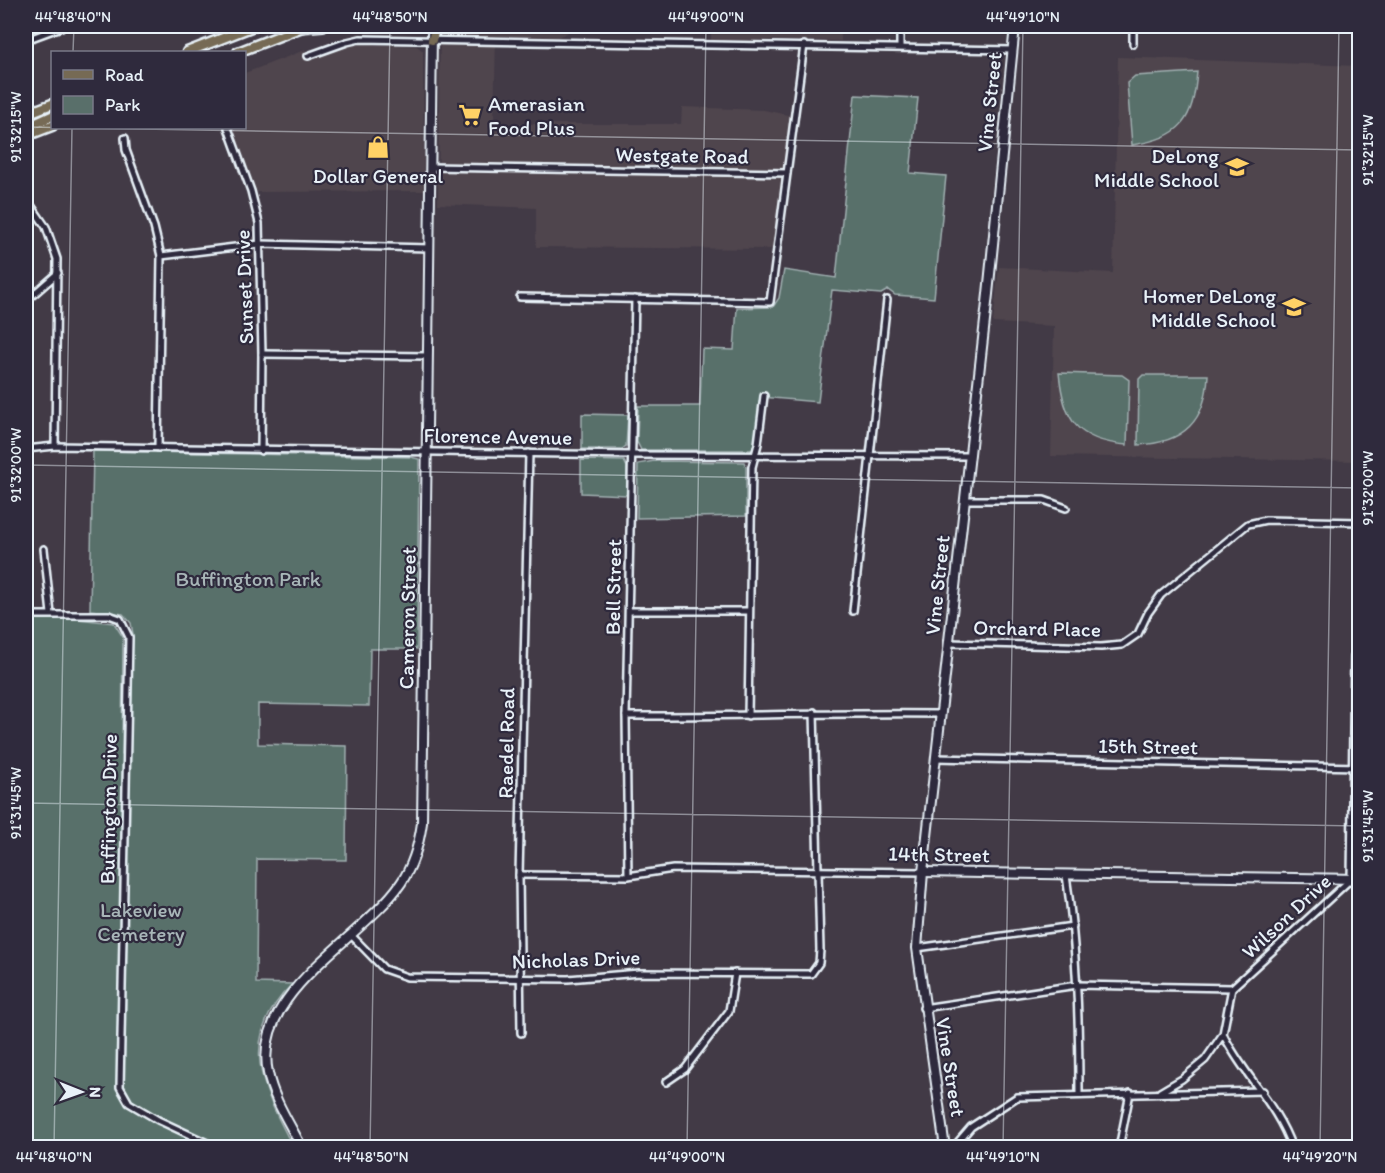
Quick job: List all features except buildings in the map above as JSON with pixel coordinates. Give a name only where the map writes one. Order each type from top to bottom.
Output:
[{"type":"main road","points":[[190,51],[254,26]]},
{"type":"main road","points":[[432,40],[434,26]]},
{"type":"main road","points":[[241,51],[301,27]]},
{"type":"main road","points":[[26,114],[51,104]]},
{"type":"main road","points":[[26,128],[51,116]]},
{"type":"main road","points":[[26,136],[51,126]]},
{"type":"street","points":[[26,40],[64,26]]},
{"type":"street","points":[[301,27],[322,26]]},
{"type":"street","points":[[900,26],[900,47]]},
{"type":"street","name":"Vine Street","points":[[945,1148],[923,1008],[917,948],[935,758],[970,456],[1015,26]]},
{"type":"street","points":[[1133,26],[1133,44]]},
{"type":"street","points":[[308,56],[360,39],[1013,50]]},
{"type":"street","name":"Cameron Street","points":[[302,1148],[267,1071],[271,1026],[284,1002],[400,884],[418,847],[422,823],[432,40]]},
{"type":"street","points":[[520,297],[770,302],[804,45]]},
{"type":"street","name":"Sunset Drive","points":[[228,129],[251,191],[259,223],[262,354],[261,451]]},
{"type":"street","points":[[125,138],[126,150],[151,217],[161,256],[158,448]]},
{"type":"street","name":"Westgate Road","points":[[431,167],[787,173]]},
{"type":"street","points":[[26,198],[50,236],[58,273],[55,446]]},
{"type":"street","points":[[161,256],[260,244],[430,248]]},
{"type":"street","points":[[26,301],[58,273]]},
{"type":"street","name":"Bell Street","points":[[628,876],[626,716],[635,299]]},
{"type":"street","points":[[853,611],[887,300]]},
{"type":"street","points":[[262,354],[428,356]]},
{"type":"street","points":[[747,716],[752,467],[764,396]]},
{"type":"street","name":"Florence Avenue","points":[[26,449],[55,446],[261,451],[970,456]]},
{"type":"street","name":"Raedel Road","points":[[520,1033],[519,874],[529,453]]},
{"type":"street","points":[[965,500],[1044,500],[1066,508]]},
{"type":"street","name":"Orchard Place","points":[[949,643],[1101,647],[1122,645],[1138,634],[1148,613],[1161,595],[1248,524],[1266,520],[1359,522]]},
{"type":"street","points":[[44,549],[51,614]]},
{"type":"street","points":[[629,611],[748,611]]},
{"type":"street","name":"Buffington Drive","points":[[26,615],[109,615],[120,619],[129,637],[120,1087],[129,1102],[158,1120],[218,1148]]},
{"type":"street","name":"Wilson Drive","points":[[1232,988],[1355,879],[1357,656]]},
{"type":"street","points":[[626,716],[747,716],[814,712],[940,714]]},
{"type":"street","points":[[814,712],[819,870]]},
{"type":"street","name":"15th Street","points":[[935,758],[1356,767]]},
{"type":"street","name":"14th Street","points":[[519,874],[628,876],[673,869],[1355,879]]},
{"type":"street","name":"Nicholas Drive","points":[[351,935],[384,969],[396,974],[520,978],[590,978],[639,973],[811,974],[819,963],[819,870]]},
{"type":"street","points":[[1066,875],[1073,926],[1077,985],[1079,1094]]},
{"type":"street","points":[[917,948],[1073,926]]},
{"type":"street","points":[[666,1082],[685,1069],[720,1025],[731,1002],[735,973]]},
{"type":"street","points":[[923,1008],[1077,985],[1232,988],[1223,1034],[1205,1060],[1182,1079],[1160,1092]]},
{"type":"street","points":[[1223,1034],[1234,1056],[1263,1091],[1277,1113],[1292,1148]]},
{"type":"street","points":[[953,1148],[971,1127],[1017,1097],[1263,1091]]},
{"type":"street","points":[[1119,1148],[1130,1093]]},
{"type":"shaded area","points":[[440,26],[573,26],[567,33],[558,37],[496,36],[494,124],[681,124],[682,107],[764,110],[792,116],[775,249],[536,247],[536,208],[438,204]]},
{"type":"shaded area","points":[[711,26],[841,26],[841,41],[711,40]]},
{"type":"shaded area","points":[[360,44],[417,46],[423,51],[424,191],[257,192],[233,129],[246,129],[246,73],[305,50],[309,61],[347,46]]},
{"type":"shaded area","name":"DeLong Middle School","points":[[1118,57],[1359,66],[1359,461],[1051,456],[1054,326],[993,323],[999,267],[1113,273]]},
{"type":"green space","points":[[1197,72],[1192,103],[1182,124],[1163,137],[1132,145],[1127,83],[1135,76]]},
{"type":"green space","points":[[855,95],[918,98],[910,173],[946,176],[934,298],[895,295],[888,290],[881,294],[832,290],[818,402],[761,397],[756,444],[752,450],[641,450],[637,442],[638,406],[700,406],[702,349],[734,350],[737,308],[773,307],[779,298],[784,270],[836,278]]},
{"type":"green space","points":[[1059,373],[1122,375],[1129,380],[1127,445],[1096,439],[1084,433],[1076,425],[1065,404]]},
{"type":"green space","points":[[1143,375],[1208,375],[1203,405],[1190,426],[1168,440],[1138,445],[1139,379]]},
{"type":"green space","points":[[582,414],[628,415],[626,446],[622,449],[582,449]]},
{"type":"green space","points":[[93,451],[419,459],[417,649],[370,649],[369,706],[258,704],[258,744],[347,746],[346,860],[257,859],[256,983],[292,984],[275,1005],[264,1025],[260,1045],[260,1065],[272,1105],[293,1147],[26,1148],[26,618],[68,618],[114,623],[123,637],[122,755],[127,759],[133,634],[131,623],[123,614],[90,610]]},
{"type":"green space","points":[[581,460],[624,461],[627,467],[627,495],[581,493]]},
{"type":"green space","points":[[654,461],[744,462],[746,467],[746,516],[637,518],[638,464]]},
{"type":"place","name":"Amerasian Food Plus","points":[[470,115]]},
{"type":"place","name":"Dollar General","points":[[378,147]]},
{"type":"place","name":"DeLong Middle School","points":[[1237,167]]},
{"type":"place","name":"Homer DeLong Middle School","points":[[1294,307]]},
{"type":"park label","name":"Buffington Park","points":[[248,578]]},
{"type":"park label","name":"Lakeview Cemetery","points":[[141,921]]}]
